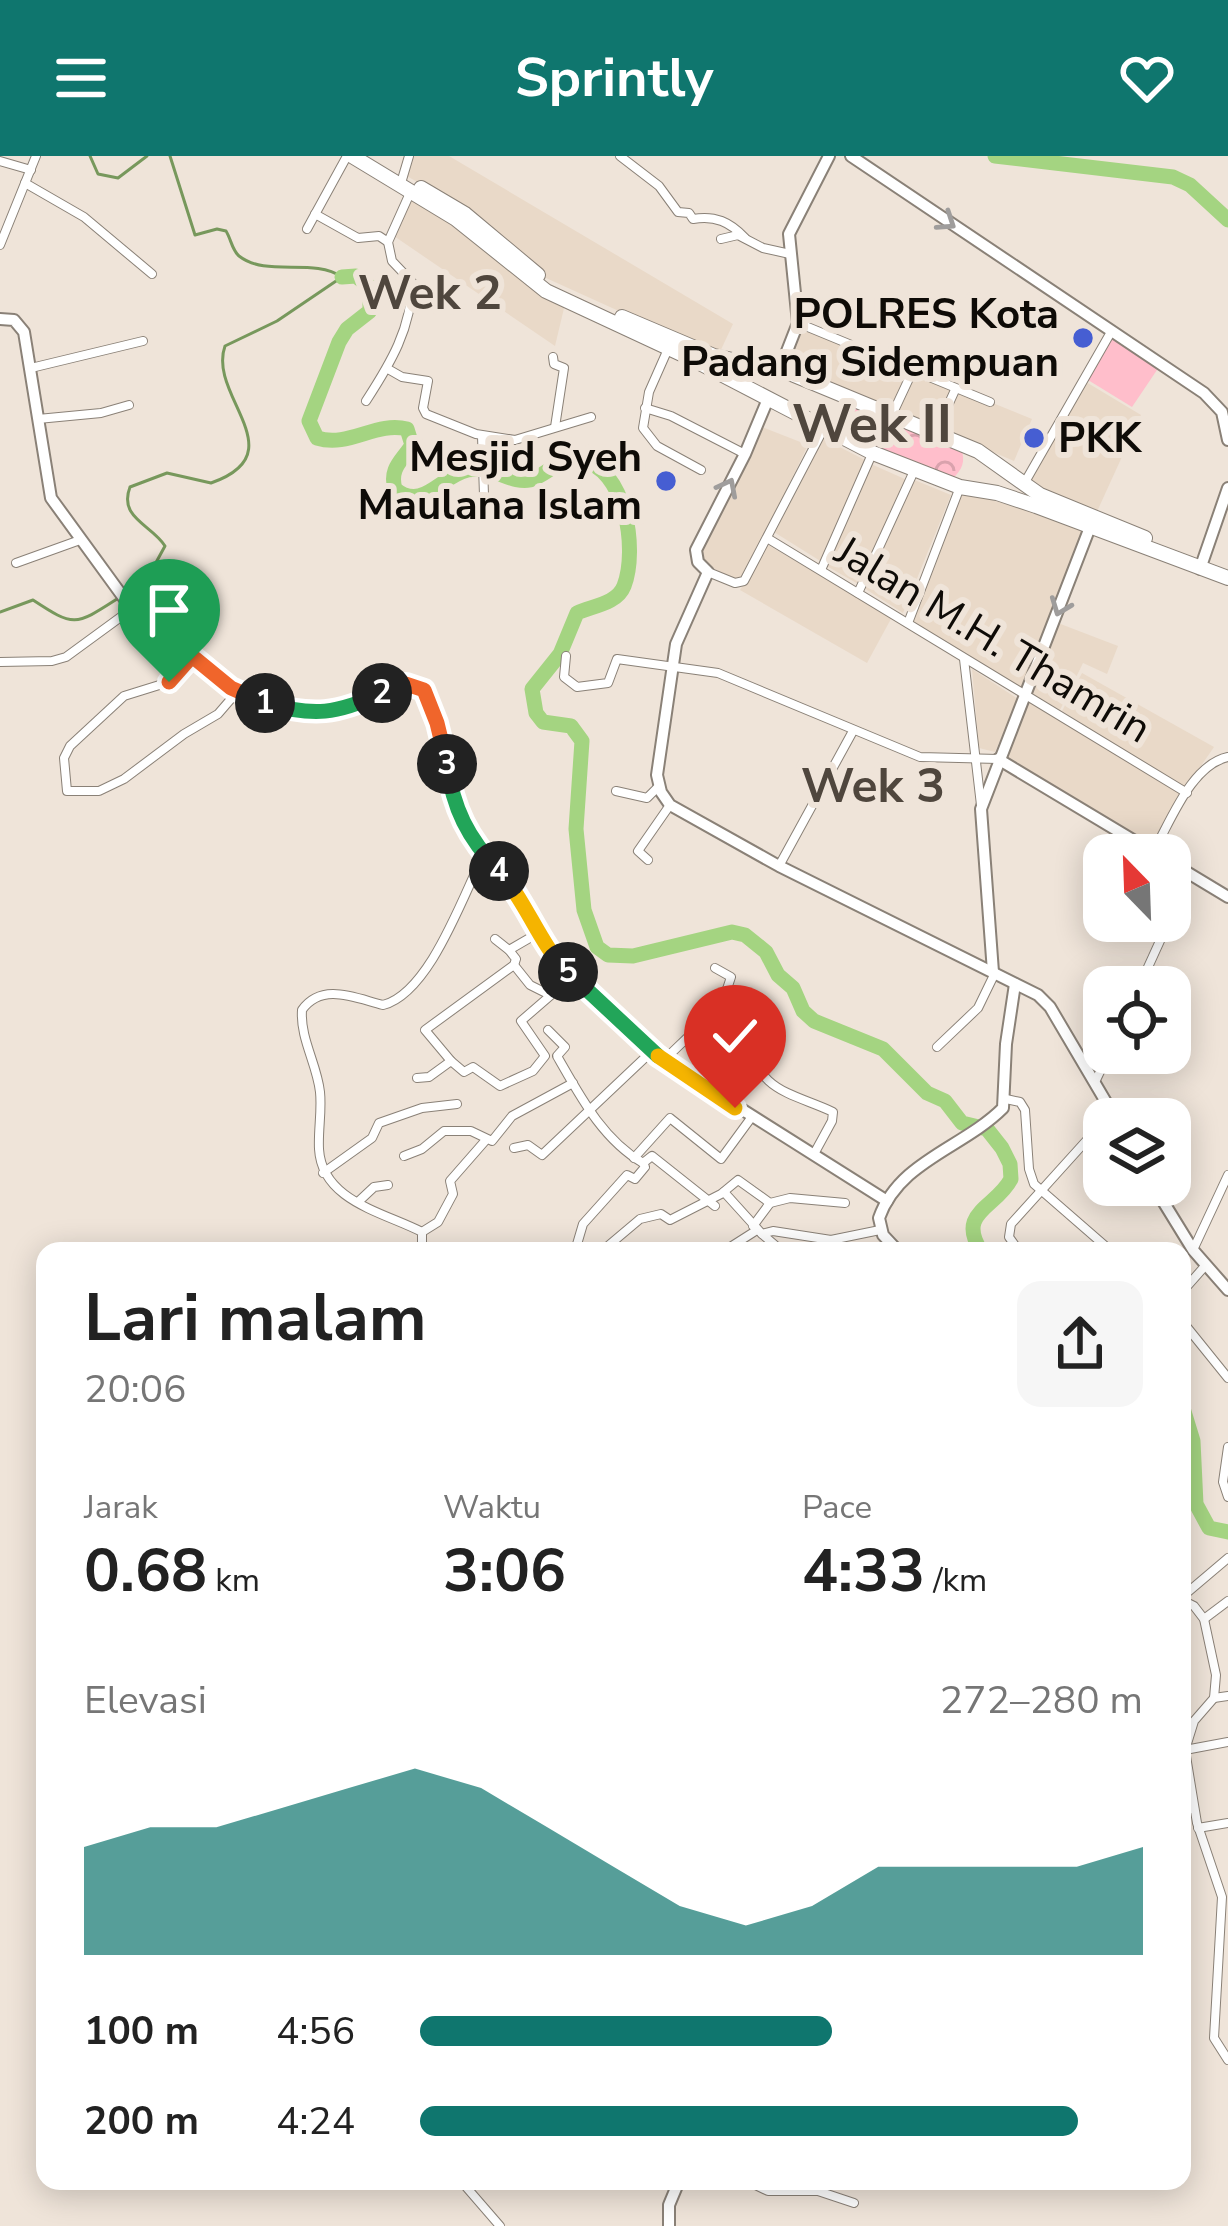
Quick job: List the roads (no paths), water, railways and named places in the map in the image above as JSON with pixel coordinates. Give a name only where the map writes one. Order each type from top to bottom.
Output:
[{"type":"highway","points":[[350,156],[372,163],[456,219],[547,291],[873,453],[960,487],[1020,493],[1228,578]]},
{"type":"highway","points":[[404,185],[465,214],[567,293],[714,356],[780,369],[987,455],[1008,471],[1020,493]]},
{"type":"highway","points":[[767,398],[757,378],[780,369]]},
{"type":"highway","points":[[767,398],[789,391],[780,369]]},
{"type":"highway","points":[[997,493],[1008,471]]},
{"type":"highway","points":[[1202,565],[1228,568]]},
{"type":"street","points":[[0,245],[36,156]]},
{"type":"street","points":[[307,230],[350,156]]},
{"type":"street","points":[[366,401],[388,370],[406,326],[412,288],[409,276],[392,261],[388,242],[409,156]]},
{"type":"street","points":[[620,156],[659,186],[677,211],[693,219],[716,218],[763,248],[790,254]]},
{"type":"street","points":[[780,369],[797,323],[791,227],[829,156]]},
{"type":"street","points":[[850,156],[1213,401],[1222,412],[1228,440]]},
{"type":"street","points":[[0,161],[31,170]]},
{"type":"street","points":[[26,183],[84,217],[152,274]]},
{"type":"street","points":[[315,214],[358,238],[376,235],[388,242]]},
{"type":"street","points":[[721,239],[745,238]]},
{"type":"street","points":[[0,319],[19,323],[31,368],[51,498],[129,604],[237,692],[283,708],[347,710],[390,689],[416,685],[430,702],[437,723],[457,814],[484,854],[519,892],[550,951],[651,1052],[886,1201]]},
{"type":"street","points":[[797,323],[990,402]]},
{"type":"street","points":[[1020,493],[1111,332]]},
{"type":"street","points":[[31,368],[143,341]]},
{"type":"street","points":[[668,348],[645,408],[643,428],[651,440],[701,470]]},
{"type":"street","points":[[553,356],[554,364],[564,368],[555,427]]},
{"type":"street","points":[[388,370],[428,381],[423,408],[430,417],[482,436],[515,440],[591,417]]},
{"type":"street","points":[[892,415],[913,370]]},
{"type":"street","points":[[935,434],[955,390]]},
{"type":"street","points":[[767,398],[745,454],[696,550],[698,562],[708,572],[742,583],[824,428]]},
{"type":"street","points":[[38,419],[129,405]]},
{"type":"street","points":[[645,408],[745,454]]},
{"type":"street","points":[[482,436],[484,495]]},
{"type":"street","points":[[821,570],[873,453]]},
{"type":"street","points":[[858,593],[915,470]]},
{"type":"street","points":[[908,623],[960,487]]},
{"type":"street","points":[[1202,565],[1228,488]]},
{"type":"street","points":[[981,809],[1092,523]]},
{"type":"street","name":"Jalan M.H. Thamrin","points":[[767,538],[1186,793]]},
{"type":"street","points":[[16,563],[80,540]]},
{"type":"street","points":[[708,572],[680,629],[673,668],[657,769],[658,786],[670,805],[1050,1006],[1104,1098]]},
{"type":"street","points":[[0,662],[52,662],[65,657],[129,604]]},
{"type":"street","points":[[192,656],[169,682],[124,696],[70,746],[64,758],[67,791],[99,791],[124,779],[218,714],[237,692]]},
{"type":"street","points":[[566,656],[566,680],[584,688],[609,682],[617,659],[706,670],[920,758],[998,759],[1123,834]]},
{"type":"street","points":[[937,1047],[978,1009],[994,979],[964,658]]},
{"type":"street","points":[[779,866],[853,731]]},
{"type":"street","points":[[1166,834],[1186,793],[1209,764],[1228,757]]},
{"type":"street","points":[[616,791],[647,798],[658,786]]},
{"type":"street","points":[[648,860],[638,850],[670,805]]},
{"type":"street","points":[[422,1232],[344,1196],[323,1173],[321,1097],[302,1010],[308,1001],[330,992],[383,1005],[410,990],[436,954],[484,854]]},
{"type":"street","points":[[1191,875],[1228,897]]},
{"type":"street","points":[[509,950],[540,932]]},
{"type":"street","points":[[495,939],[516,959],[514,965],[424,1030],[463,1072],[472,1067],[500,1086],[532,1071],[545,1056],[520,1022],[573,976]]},
{"type":"street","points":[[514,965],[530,985],[550,995]]},
{"type":"street","points":[[715,968],[731,977],[724,998],[756,1035],[754,1058],[776,1088],[832,1111],[833,1118],[814,1154]]},
{"type":"street","points":[[1004,1104],[1006,1043],[1016,984]]},
{"type":"street","points":[[664,1060],[711,1015],[731,1006]]},
{"type":"street","points":[[548,1030],[565,1047],[557,1056],[589,1110],[614,1141],[645,1167],[635,1179],[627,1175],[590,1215],[578,1242]]},
{"type":"street","points":[[514,1148],[529,1145],[542,1155],[651,1052]]},
{"type":"street","points":[[417,1078],[429,1077],[451,1061]]},
{"type":"street","points":[[1095,1082],[1099,1074]]},
{"type":"street","points":[[422,1232],[438,1222],[453,1194],[450,1181],[485,1141],[495,1138],[512,1116],[573,1084]]},
{"type":"street","points":[[890,1242],[880,1230],[879,1218],[906,1174],[966,1139],[1004,1104],[1020,1102],[1025,1110],[1030,1175],[1040,1192],[1100,1242]]},
{"type":"street","points":[[323,1173],[372,1138],[380,1124],[422,1108],[457,1104]]},
{"type":"street","points":[[638,1161],[670,1118],[721,1160],[751,1118]]},
{"type":"street","points":[[404,1156],[422,1149],[444,1131],[471,1131],[485,1141]]},
{"type":"street","points":[[1013,1242],[1009,1228],[1083,1145]]},
{"type":"street","points":[[638,1161],[652,1156],[713,1203]]},
{"type":"street","points":[[613,1242],[644,1217],[659,1214],[670,1220],[713,1203],[740,1180],[770,1203],[804,1198],[844,1203]]},
{"type":"street","points":[[1193,1250],[1227,1182]]},
{"type":"street","points":[[358,1202],[374,1187],[388,1185]]},
{"type":"street","points":[[724,1191],[771,1242]]},
{"type":"street","points":[[738,1242],[757,1230],[770,1203]]},
{"type":"street","points":[[1166,1206],[1188,1242]]},
{"type":"street","points":[[757,1230],[825,1240],[880,1230]]},
{"type":"street","points":[[422,1232],[422,1242]]},
{"type":"street","points":[[1191,1247],[1228,1290]]},
{"type":"street","points":[[1191,1282],[1205,1266]]},
{"type":"street","points":[[1191,1332],[1228,1378]]},
{"type":"street","points":[[1228,1447],[1222,1482],[1228,1497]]},
{"type":"street","points":[[1191,1591],[1228,1558]]},
{"type":"street","points":[[1204,1619],[1228,1601]]},
{"type":"street","points":[[1191,1604],[1204,1619],[1216,1675],[1214,1698],[1191,1728]]},
{"type":"street","points":[[1214,1698],[1228,1696]]},
{"type":"street","points":[[1191,1749],[1228,1742]]},
{"type":"street","points":[[1191,1789],[1198,1828],[1222,1898],[1223,1979],[1214,2038],[1228,2060]]},
{"type":"street","points":[[1198,1828],[1228,1823]]},
{"type":"street","points":[[469,2190],[500,2226]]},
{"type":"street","points":[[669,2226],[675,2190]]},
{"type":"street","points":[[766,2190],[818,2191],[854,2203]]},
{"type":"waterway","points":[[90,156],[98,174],[118,178],[147,156]]},
{"type":"waterway","points":[[125,593],[147,579],[165,546],[132,514],[130,487],[167,473],[211,483],[236,471],[247,456],[248,440],[223,365],[225,346],[277,321],[342,277],[318,268],[250,262],[237,254],[226,231],[195,235],[170,156]]},
{"type":"waterway","points":[[995,156],[1173,177],[1190,185],[1228,220]]},
{"type":"waterway","points":[[342,277],[356,276],[370,287],[370,311],[339,342],[309,421],[317,438],[340,440],[384,428],[407,429],[412,445],[398,465],[395,489],[414,497],[468,470],[530,480],[572,460],[596,466],[618,493],[630,552],[624,586],[610,601],[577,613],[560,654],[532,689],[536,713],[543,722],[571,726],[582,741],[576,829],[584,910],[597,947],[608,955],[633,956],[732,932],[745,935],[766,952],[814,1021],[883,1049],[927,1093],[945,1101],[962,1123],[987,1129],[1002,1148],[1011,1179],[976,1219],[976,1242]]},
{"type":"waterway","points":[[0,612],[33,600],[75,620],[117,599]]},
{"type":"waterway","points":[[1191,1434],[1196,1504],[1209,1528],[1228,1532]]},
{"type":"place","name":"POLRES Kota Padang Sidempuan","points":[[1083,338]]},
{"type":"place","name":"PKK","points":[[1034,438]]},
{"type":"place","name":"Mesjid Syeh Maulana Islam","points":[[666,481]]},
{"type":"district","name":"Wek 2","points":[[430,293]]},
{"type":"district","name":"Wek II","points":[[872,424]]},
{"type":"district","name":"Wek 3","points":[[873,786]]}]
